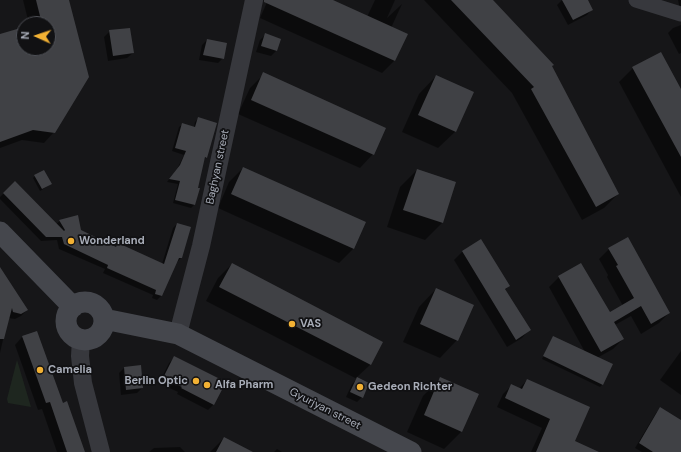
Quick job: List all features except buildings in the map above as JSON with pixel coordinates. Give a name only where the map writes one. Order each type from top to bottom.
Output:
[{"type":"main road","points":[[0,232],[73,307]]},
{"type":"main road","points":[[89,302],[100,308],[104,319],[104,325],[97,335],[87,340],[81,339],[71,333],[66,323],[69,311],[78,303],[89,302]]},
{"type":"main road","name":"Gyurjyan street","points":[[104,319],[178,334],[411,452]]},
{"type":"street","name":"Baghyan street","points":[[178,334],[201,246],[254,0]]},
{"type":"street","points":[[636,0],[681,14]]},
{"type":"street","points":[[81,339],[80,356],[83,383],[101,452]]},
{"type":"shaded area","points":[[17,360],[31,407],[8,403],[7,399]]},
{"type":"place","name":"Wonderland","points":[[71,241]]},
{"type":"place","name":"VAS","points":[[292,324]]},
{"type":"place","name":"Camelia","points":[[40,370]]},
{"type":"place","name":"Berlin Optic","points":[[196,381]]},
{"type":"place","name":"Alfa Pharm","points":[[207,385]]},
{"type":"place","name":"Gedeon Richter","points":[[360,387]]}]
